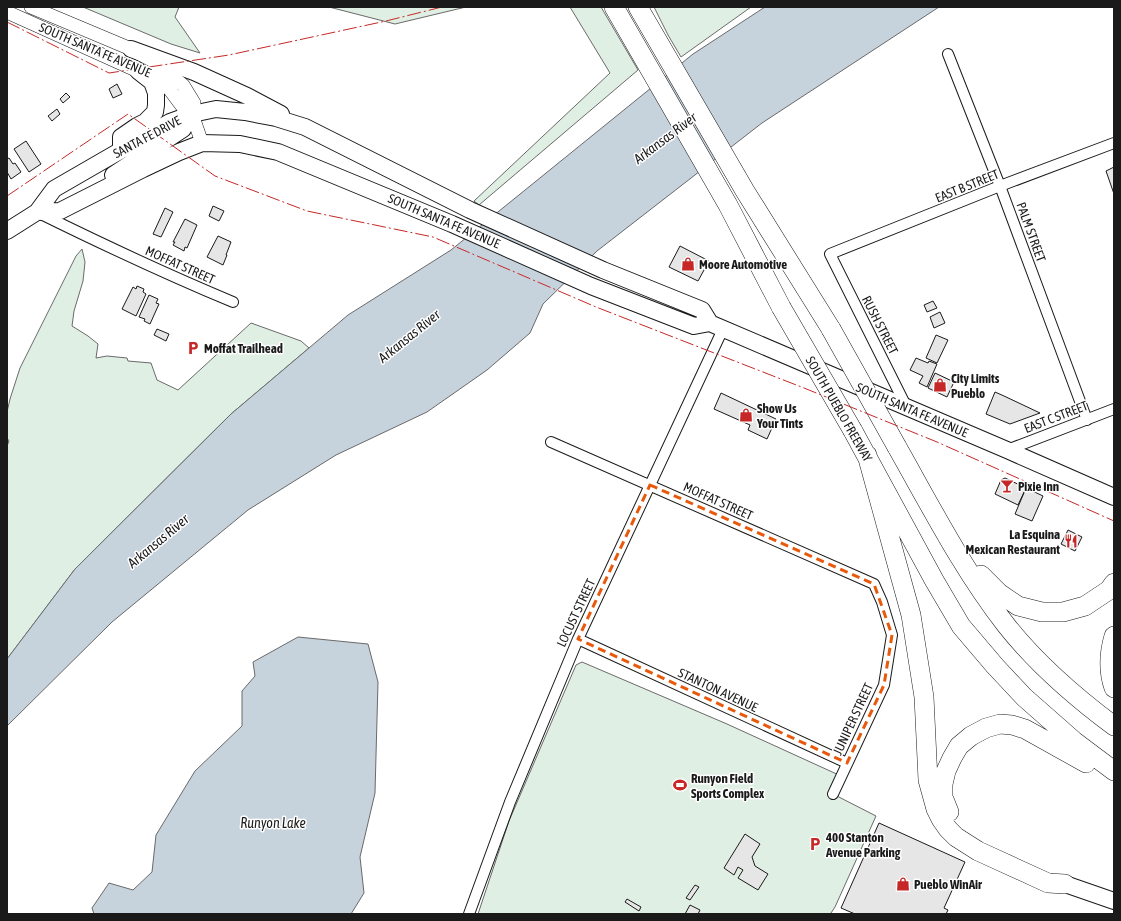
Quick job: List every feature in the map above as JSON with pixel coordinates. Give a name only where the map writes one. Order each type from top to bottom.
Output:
[{"type":"highway","name":"SOUTH PUEBLO FREEWAY","points":[[614,7],[728,205],[781,307],[867,455],[934,580],[961,626],[1024,697],[1074,741],[1114,771]]},
{"type":"highway","points":[[638,7],[745,192],[831,329],[966,568],[1006,625],[1049,671],[1114,726]]},
{"type":"highway","points":[[867,455],[911,615],[924,697],[928,780],[936,809],[948,829],[956,837],[978,851],[1048,883],[1065,884]]},
{"type":"highway","points":[[914,476],[982,576],[999,593],[1018,606],[1042,612],[1063,612],[1085,606],[1109,590],[1114,583]]},
{"type":"highway","points":[[1114,636],[1111,648],[1110,672],[1114,688]]},
{"type":"highway","points":[[1065,884],[1053,871],[973,836],[959,827],[951,817],[943,797],[943,784],[946,771],[952,758],[959,746],[971,736],[986,728],[1000,724],[1012,725],[1025,729],[1114,778]]},
{"type":"main road","points":[[131,49],[194,72],[247,96],[305,127]]},
{"type":"main road","points":[[121,150],[121,137],[145,122],[155,112],[156,93],[152,82],[138,71]]},
{"type":"main road","name":"SANTA FE DRIVE","points":[[7,231],[38,212],[54,189],[170,122],[192,114],[216,110],[245,112],[276,118]]},
{"type":"main road","points":[[84,198],[110,177],[183,129],[192,114]]},
{"type":"main road","name":"SOUTH SANTA FE AVENUE","points":[[276,118],[305,127],[470,210],[603,270],[702,310],[716,326]]},
{"type":"main road","name":"SANTA FE DRIVE","points":[[38,212],[60,211],[179,152],[202,143]]},
{"type":"main road","name":"SOUTH SANTA FE AVENUE","points":[[202,143],[240,144],[278,152],[452,224],[591,286],[694,326],[716,326],[1114,497]]},
{"type":"main road","points":[[1065,884],[1114,901]]},
{"type":"street","name":"SOUTH SANTA FE AVENUE","points":[[31,7],[131,49],[153,61],[183,85],[194,103],[192,114],[202,143]]},
{"type":"street","name":"SOUTH SANTA FE AVENUE","points":[[7,12],[138,71],[156,77],[170,90],[185,110],[192,114]]},
{"type":"street","name":"PALM STREET","points":[[948,54],[1000,186],[1087,420]]},
{"type":"street","name":"EAST B STREET","points":[[830,254],[1000,186],[1114,143]]},
{"type":"street","name":"MOFFAT STREET","points":[[38,212],[116,251],[233,302]]},
{"type":"street","name":"RUSH STREET","points":[[830,254],[907,408]]},
{"type":"street","name":"LOCUST STREET","points":[[469,914],[510,802],[578,639],[650,485],[716,326]]},
{"type":"street","name":"EAST C STREET","points":[[1007,450],[1114,409]]},
{"type":"street","name":"MOFFAT STREET","points":[[551,442],[874,584]]},
{"type":"street","name":"JUNIPER STREET","points":[[833,794],[884,685],[892,635],[882,602],[874,584]]},
{"type":"street","name":"STANTON AVENUE","points":[[578,639],[847,763]]},
{"type":"highlighted area","points":[[650,485],[874,584],[892,635],[884,685],[847,763],[578,639]]},
{"type":"green space","points":[[83,7],[179,7],[175,17],[200,53],[171,44]]},
{"type":"green space","points":[[329,7],[466,7],[395,24]]},
{"type":"green space","points":[[570,7],[601,7],[638,70],[479,205],[474,201],[610,73]]},
{"type":"green space","points":[[654,7],[751,7],[681,57]]},
{"type":"green space","points":[[82,249],[85,262],[83,281],[74,311],[72,326],[98,344],[96,358],[107,356],[127,358],[128,361],[151,363],[157,380],[178,390],[251,323],[301,341],[309,348],[231,414],[75,569],[7,659],[7,446],[9,441],[7,438],[7,412],[20,368],[76,256]]},
{"type":"green space","name":"Runyon Field Sports Complex","points":[[582,662],[727,724],[841,776],[833,794],[876,816],[831,913],[832,914],[478,914],[509,821],[576,665]]},
{"type":"water","name":"Arkansas River","points":[[765,7],[939,7],[762,123],[597,251],[543,304],[530,333],[487,370],[427,412],[336,455],[248,510],[112,622],[7,726],[7,659],[75,569],[231,414],[348,315],[451,250],[693,54]]},
{"type":"water","name":"Runyon Lake","points":[[298,637],[368,644],[378,682],[375,793],[360,857],[364,893],[351,914],[94,914],[92,908],[109,883],[133,890],[152,872],[156,835],[195,771],[242,726],[242,691],[255,676],[253,662]]},
{"type":"building","points":[[117,84],[122,94],[113,98],[109,89]]},
{"type":"building","points":[[66,93],[70,97],[63,103],[60,99]]},
{"type":"building","points":[[57,109],[60,114],[52,121],[48,116]]},
{"type":"building","points":[[26,141],[41,164],[29,172],[14,149]]},
{"type":"building","points":[[9,158],[13,164],[15,163],[21,172],[11,179],[7,172],[7,159]]},
{"type":"building","points":[[1114,167],[1114,194],[1106,171]]},
{"type":"building","points":[[213,206],[224,211],[219,221],[209,216]]},
{"type":"building","points":[[165,208],[173,212],[161,237],[153,234]]},
{"type":"building","points":[[185,219],[197,225],[187,248],[185,247],[184,251],[173,245],[175,242],[173,242]]},
{"type":"building","points":[[218,236],[231,242],[223,265],[207,257]]},
{"type":"building","points":[[680,246],[709,261],[698,281],[669,267]]},
{"type":"building","points":[[137,286],[144,289],[143,292],[146,294],[136,316],[122,309],[133,287],[136,289]]},
{"type":"building","points":[[149,295],[158,299],[156,303],[159,304],[150,324],[144,321],[145,319],[139,317]]},
{"type":"building","points":[[933,301],[937,308],[927,312],[924,305]]},
{"type":"building","points":[[940,312],[945,323],[934,328],[930,317]]},
{"type":"building","points":[[157,329],[169,334],[166,341],[154,335]]},
{"type":"building","points":[[936,335],[948,340],[937,363],[926,358]]},
{"type":"building","points":[[916,358],[928,363],[929,361],[937,364],[927,387],[919,383],[923,376],[910,370]]},
{"type":"building","points":[[935,373],[954,382],[947,397],[928,388]]},
{"type":"building","points":[[995,392],[1040,413],[1010,424],[986,414]]},
{"type":"building","points":[[721,393],[776,419],[767,439],[748,430],[750,425],[714,409]]},
{"type":"building","points":[[1005,478],[1026,488],[1018,505],[995,494],[1001,480]]},
{"type":"building","points":[[1026,488],[1043,496],[1032,521],[1015,514]]},
{"type":"building","points":[[1068,530],[1082,537],[1075,551],[1061,544]]},
{"type":"building","points":[[879,823],[965,862],[944,908],[948,910],[946,914],[855,914],[841,908]]},
{"type":"building","points":[[745,834],[760,844],[752,857],[755,866],[768,874],[758,890],[738,878],[743,870],[738,867],[734,875],[724,868]]},
{"type":"building","points":[[695,885],[699,887],[690,900],[686,898]]},
{"type":"building","points":[[627,899],[641,907],[639,911],[625,902]]},
{"type":"building","points":[[690,905],[700,910],[698,914],[685,914]]},
{"type":"power","points":[[7,22],[109,73],[229,55],[386,21],[442,7]]},
{"type":"power","points":[[7,196],[128,114],[215,176],[307,211],[433,237],[596,307],[804,388],[937,442],[1114,521]]},
{"type":"place","name":"Moore Automotive","points":[[688,264]]},
{"type":"place","name":"Moffat Trailhead","points":[[193,348]]},
{"type":"place","name":"City Limits Pueblo","points":[[940,385]]},
{"type":"place","name":"Show Us Your Tints","points":[[746,415]]},
{"type":"place","name":"Pixie Inn","points":[[1007,486]]},
{"type":"place","name":"La Esquina Mexican Restaurant","points":[[1071,541]]},
{"type":"place","name":"Runyon Field Sports Complex","points":[[680,785]]},
{"type":"place","name":"400 Stanton Avenue Parking","points":[[815,844]]},
{"type":"place","name":"Pueblo WinAir","points":[[903,884]]}]
